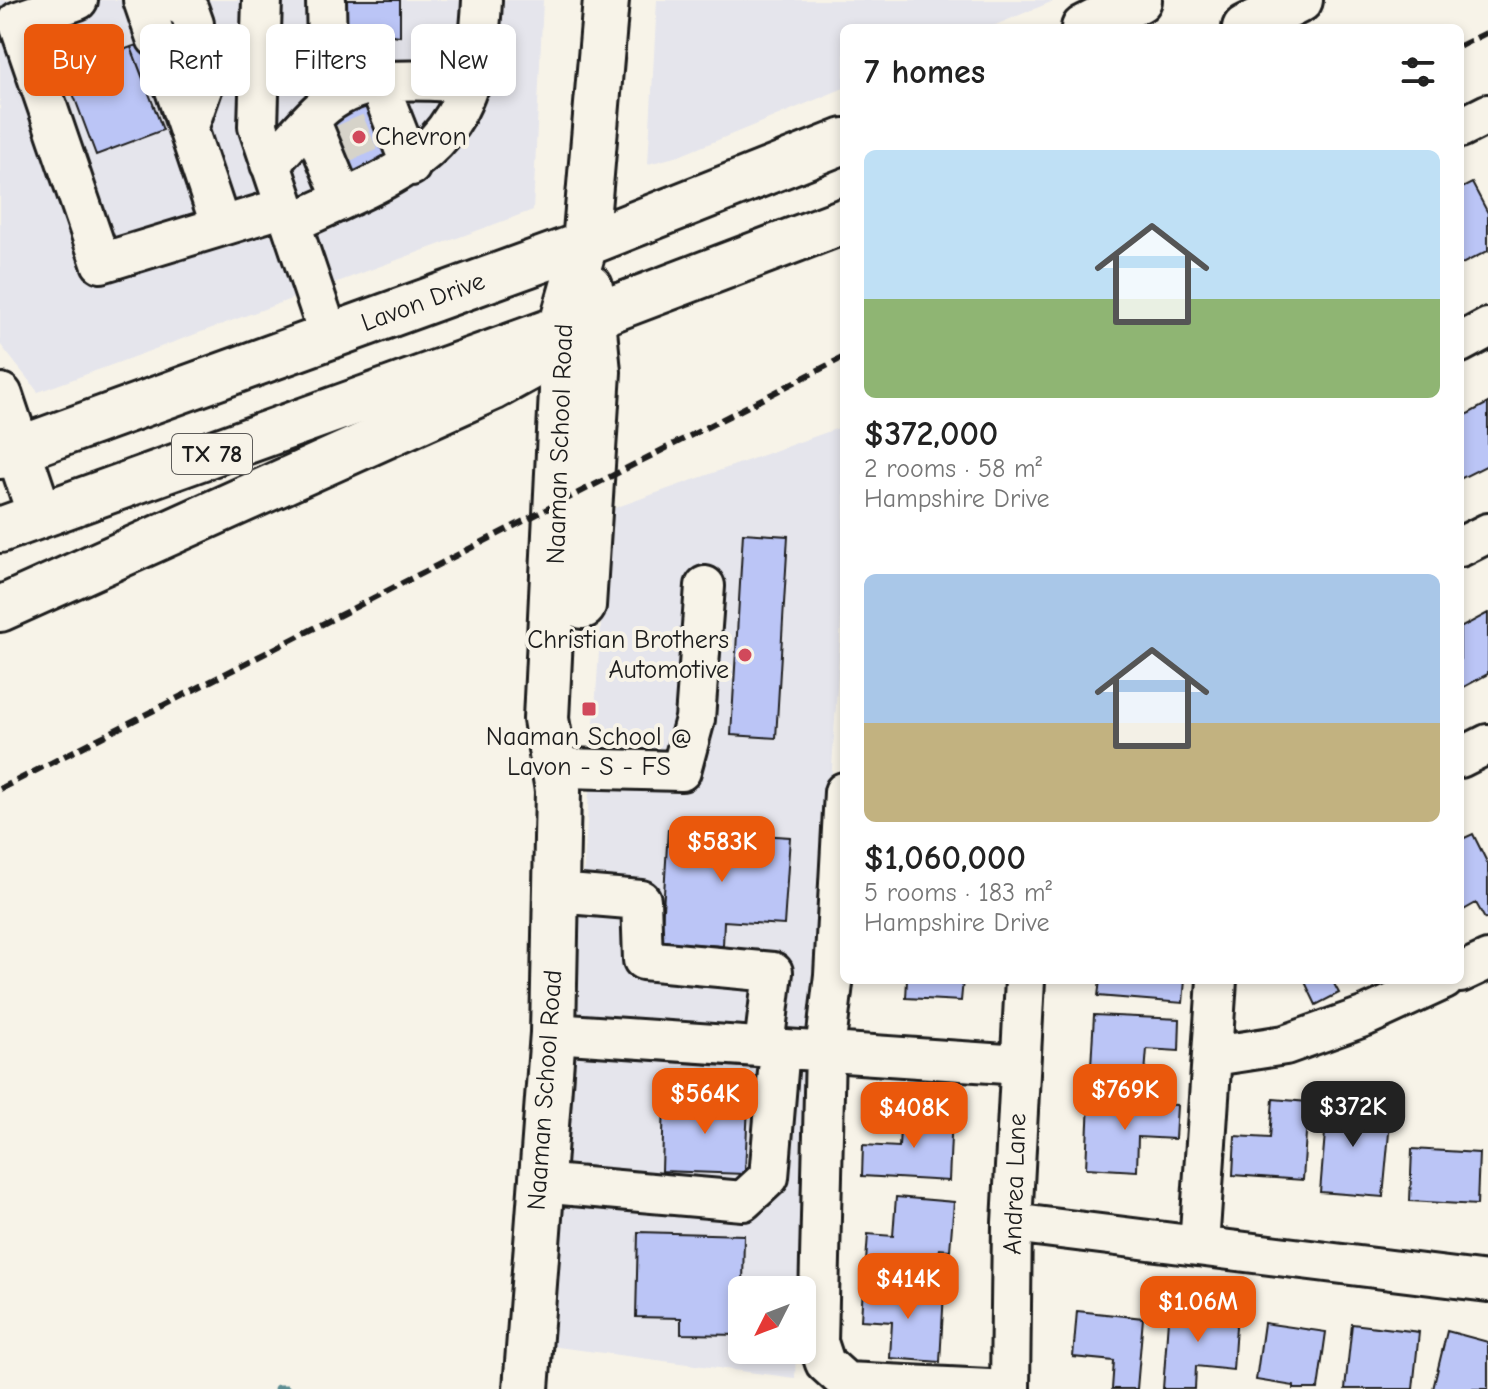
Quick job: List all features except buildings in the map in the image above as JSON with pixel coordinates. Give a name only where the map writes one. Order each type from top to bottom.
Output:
[{"type":"main road","name":"Naaman School Road","points":[[526,1389],[539,1183],[553,1033],[561,779],[546,719],[572,329],[585,244],[606,0]]},
{"type":"main road","points":[[1092,24],[1139,0]]},
{"type":"main road","points":[[1253,24],[1300,0]]},
{"type":"main road","name":"Lavon Drive","points":[[9,452],[585,244],[840,143]]},
{"type":"main road","name":"TX 78","points":[[0,530],[572,329],[840,223]]},
{"type":"main road","points":[[0,609],[492,388],[532,366],[572,329]]},
{"type":"main road","points":[[0,396],[9,452],[40,515]]},
{"type":"street","points":[[78,0],[10,15],[101,263],[220,224],[288,215],[343,199],[411,166],[453,121],[465,96]]},
{"type":"street","points":[[143,0],[151,24]]},
{"type":"street","points":[[262,0],[258,126],[329,336]]},
{"type":"street","points":[[326,0],[327,24]]},
{"type":"street","points":[[481,24],[482,0]]},
{"type":"street","points":[[177,96],[220,224]]},
{"type":"street","points":[[188,129],[200,96]]},
{"type":"street","points":[[343,199],[323,140],[326,105],[344,96]]},
{"type":"street","points":[[375,96],[411,166]]},
{"type":"street","points":[[1464,126],[1488,114]]},
{"type":"street","points":[[270,164],[323,140]]},
{"type":"street","points":[[1464,341],[1488,328]]},
{"type":"street","points":[[1464,545],[1488,533]]},
{"type":"street","points":[[561,779],[681,771],[695,719],[705,586]]},
{"type":"street","points":[[1464,756],[1488,744]]},
{"type":"street","points":[[840,865],[834,975],[825,1051],[818,1342],[825,1363],[846,1382],[989,1389]]},
{"type":"street","points":[[539,1183],[743,1201],[769,1177],[773,972],[643,960],[641,900],[556,893]]},
{"type":"street","points":[[1464,971],[1488,960]]},
{"type":"street","name":"Andrea Lane","points":[[1010,1389],[1012,1223],[1025,984]]},
{"type":"street","points":[[1199,1246],[1217,984]]},
{"type":"street","points":[[1214,1056],[1285,1045],[1366,1016],[1435,984]]},
{"type":"street","points":[[553,1033],[1020,1065]]},
{"type":"street","points":[[1012,1223],[1488,1282]]},
{"type":"shaded area","points":[[0,0],[543,0],[533,210],[38,392],[0,344]]},
{"type":"shaded area","points":[[657,0],[1056,0],[998,24],[840,24],[840,90],[679,156],[648,164]]},
{"type":"shaded area","points":[[840,427],[840,638],[801,1276],[728,1276],[728,1364],[796,1364],[795,1378],[550,1346],[609,510]]},
{"type":"waterway","points":[[278,1389],[286,1389]]},
{"type":"tunnel","points":[[335,147],[382,127]]},
{"type":"railway","points":[[1464,44],[1488,32]]},
{"type":"railway","points":[[0,789],[840,359]]},
{"type":"place","name":"Chevron","points":[[359,137]]},
{"type":"place","name":"Christian Brothers Automotive","points":[[745,655]]},
{"type":"place","name":"Naaman School @ Lavon - S - FS","points":[[589,709]]}]
